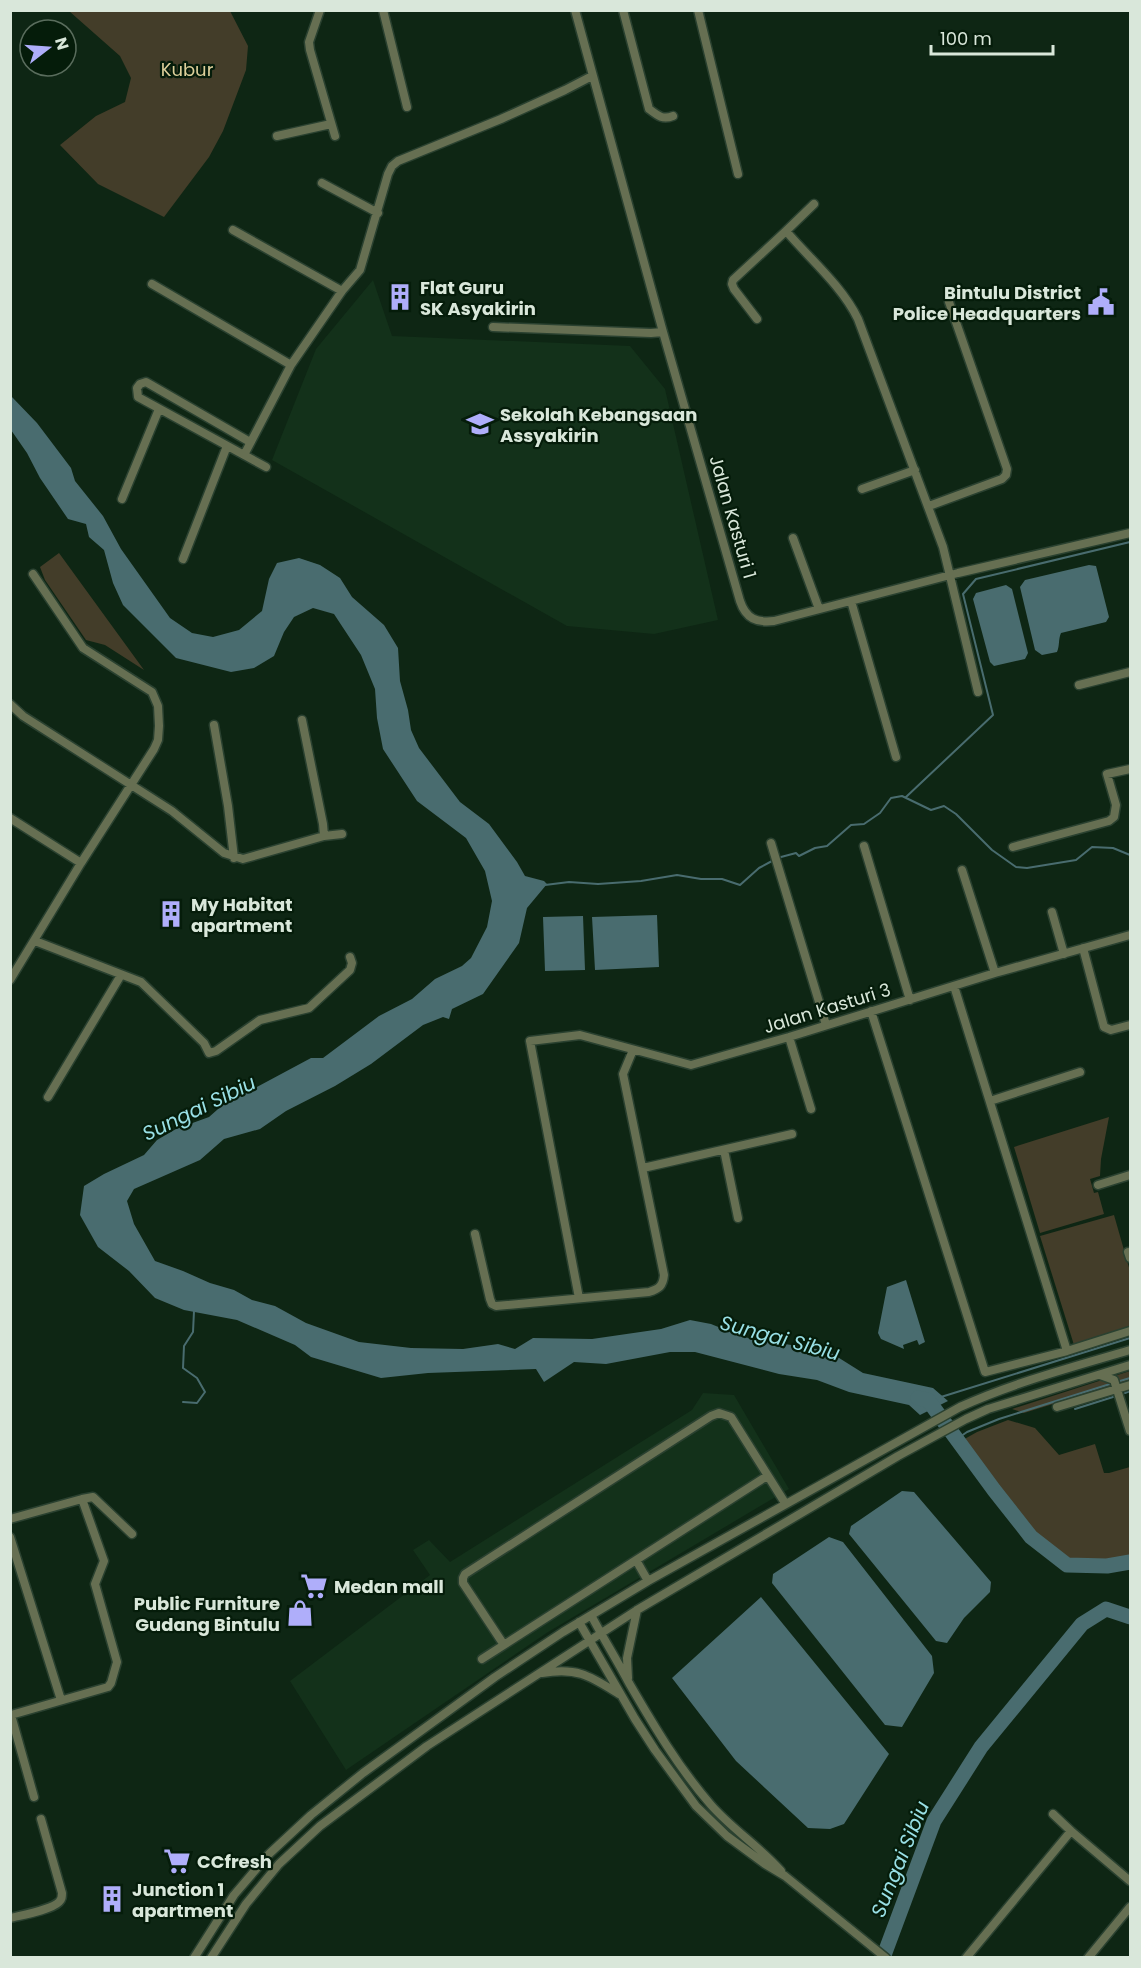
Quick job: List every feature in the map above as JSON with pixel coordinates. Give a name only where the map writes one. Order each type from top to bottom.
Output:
[{"type":"street","points":[[320,10],[309,42],[335,136]]},
{"type":"street","points":[[382,10],[407,107]]},
{"type":"street","name":"Jalan Kasturi 1","points":[[575,10],[663,332],[743,609],[752,619],[763,622],[1131,533]]},
{"type":"street","points":[[623,10],[650,109],[665,119],[673,116]]},
{"type":"street","points":[[698,10],[738,174]]},
{"type":"street","points":[[244,455],[291,364],[362,265],[392,166],[399,161],[512,114],[592,76]]},
{"type":"street","points":[[277,136],[331,124]]},
{"type":"street","points":[[322,183],[378,213]]},
{"type":"street","points":[[757,320],[734,289],[733,280],[814,204]]},
{"type":"street","points":[[233,230],[342,291]]},
{"type":"street","points":[[786,231],[852,306],[943,547],[978,692]]},
{"type":"street","points":[[152,284],[291,364]]},
{"type":"street","points":[[929,506],[1002,479],[1006,476],[1007,469],[949,302]]},
{"type":"street","points":[[493,327],[663,332]]},
{"type":"street","points":[[250,442],[146,382],[140,384],[136,393],[138,397],[266,467]]},
{"type":"street","points":[[122,499],[159,408]]},
{"type":"street","points":[[183,560],[227,446]]},
{"type":"street","points":[[862,489],[915,471]]},
{"type":"street","points":[[793,538],[819,609]]},
{"type":"street","points":[[10,980],[81,863],[133,785],[158,740],[158,706],[152,692],[83,648],[33,574]]},
{"type":"street","points":[[851,601],[896,757]]},
{"type":"street","points":[[1080,685],[1131,672]]},
{"type":"street","points":[[10,704],[23,716],[172,811],[224,853],[234,858],[243,859],[324,836],[342,834]]},
{"type":"street","points":[[302,720],[324,836]]},
{"type":"street","points":[[214,726],[228,806],[234,858]]},
{"type":"street","points":[[1012,846],[1114,817],[1116,805],[1107,774],[1131,769]]},
{"type":"street","points":[[10,818],[81,863]]},
{"type":"street","points":[[771,843],[826,1025]]},
{"type":"street","points":[[864,846],[910,1000]]},
{"type":"street","points":[[963,870],[995,974]]},
{"type":"street","points":[[1052,912],[1064,954]]},
{"type":"street","name":"Jalan Kasturi 3","points":[[579,1298],[530,1041],[580,1035],[687,1066],[1131,935]]},
{"type":"street","points":[[35,941],[141,982],[204,1043],[209,1053],[216,1051],[260,1020],[309,1008],[350,970],[352,963],[350,957]]},
{"type":"street","points":[[1083,948],[1104,1027],[1111,1030],[1131,1025]]},
{"type":"street","points":[[48,1097],[121,975]]},
{"type":"street","points":[[954,986],[1067,1351]]},
{"type":"street","points":[[871,1011],[984,1370],[988,1372],[1131,1331]]},
{"type":"street","points":[[789,1037],[811,1109]]},
{"type":"street","points":[[475,1234],[490,1299],[496,1306],[649,1292],[658,1289],[663,1283],[664,1275],[623,1074],[633,1050]]},
{"type":"street","points":[[990,1101],[1080,1072]]},
{"type":"street","points":[[643,1168],[792,1134]]},
{"type":"street","points":[[724,1150],[738,1218]]},
{"type":"street","points":[[1098,1185],[1131,1175]]},
{"type":"street","points":[[194,1958],[234,1895],[269,1854],[311,1815],[364,1771],[495,1677],[579,1622],[785,1503],[960,1407],[984,1396],[1048,1374],[1131,1350]]},
{"type":"street","points":[[211,1958],[246,1905],[279,1864],[320,1826],[427,1746],[536,1674],[637,1610],[951,1427],[988,1409],[1131,1365]]},
{"type":"street","points":[[1099,1374],[1110,1378],[1117,1389],[1131,1431]]},
{"type":"street","points":[[1057,1407],[1131,1385]]},
{"type":"street","points":[[504,1645],[463,1583],[465,1574],[711,1416],[719,1413],[731,1417],[785,1503]]},
{"type":"street","points":[[482,1659],[767,1476]]},
{"type":"street","points":[[10,1519],[93,1497],[132,1534]]},
{"type":"street","points":[[34,1797],[10,1715],[108,1687],[117,1662],[95,1584],[104,1561],[82,1499]]},
{"type":"street","points":[[10,1537],[61,1700]]},
{"type":"street","points":[[636,1560],[648,1581]]},
{"type":"street","points":[[628,1680],[627,1658],[637,1610]]},
{"type":"street","points":[[591,1615],[656,1731],[695,1786],[713,1807],[771,1859],[785,1876]]},
{"type":"street","points":[[579,1622],[655,1750],[696,1806],[727,1836],[785,1876],[886,1958]]},
{"type":"street","points":[[536,1674],[555,1671],[588,1675],[622,1696]]},
{"type":"street","points":[[1053,1814],[1131,1881]]},
{"type":"street","points":[[10,1918],[52,1906],[62,1898],[63,1893],[41,1819]]},
{"type":"street","points":[[966,1958],[1071,1831]]},
{"type":"street","points":[[1088,1958],[1131,1907]]},
{"type":"shaded area","name":"Sekolah Kebangsaan Assyakirin","points":[[373,280],[392,336],[630,346],[665,389],[718,620],[654,634],[567,626],[272,460],[316,349]]},
{"type":"shaded area","points":[[703,1393],[734,1395],[789,1489],[548,1632],[346,1770],[290,1681],[430,1575],[413,1550],[429,1540],[450,1562],[692,1410]]},
{"type":"green space","name":"Kubur","points":[[69,11],[230,11],[248,46],[246,70],[223,131],[209,157],[164,217],[98,184],[60,145],[96,116],[125,102],[131,78],[120,56]]},
{"type":"green space","points":[[59,553],[144,670],[105,645],[86,640],[45,580],[40,567]]},
{"type":"green space","points":[[1109,1117],[1100,1176],[1090,1179],[1094,1193],[1098,1192],[1104,1214],[1040,1233],[1014,1147]]},
{"type":"green space","points":[[1114,1215],[1130,1271],[1130,1328],[1074,1345],[1040,1236]]},
{"type":"green space","points":[[1130,1371],[1130,1380],[1024,1413],[1012,1409]]},
{"type":"green space","points":[[1008,1420],[1035,1428],[1059,1455],[1095,1444],[1104,1473],[1130,1467],[1130,1558],[1109,1562],[1068,1560],[1036,1536],[961,1441]]},
{"type":"water","points":[[11,396],[37,423],[71,468],[75,481],[103,516],[121,549],[170,618],[192,633],[213,637],[239,630],[262,611],[269,579],[277,563],[299,558],[320,565],[340,578],[352,597],[384,625],[398,648],[400,681],[411,730],[419,748],[460,802],[489,824],[525,876],[547,884],[527,908],[519,943],[483,994],[452,1009],[449,1019],[443,1017],[423,1025],[371,1064],[335,1086],[286,1111],[260,1129],[224,1139],[200,1160],[134,1189],[127,1201],[134,1224],[155,1261],[234,1290],[252,1300],[275,1306],[306,1323],[359,1342],[411,1348],[463,1349],[498,1344],[515,1349],[533,1338],[592,1339],[661,1329],[690,1320],[711,1324],[743,1337],[828,1351],[863,1373],[933,1388],[948,1401],[920,1415],[909,1405],[849,1392],[817,1380],[779,1374],[695,1352],[670,1352],[606,1364],[574,1362],[544,1382],[536,1369],[428,1373],[381,1378],[311,1357],[295,1345],[237,1320],[184,1310],[155,1298],[129,1271],[98,1247],[80,1215],[84,1186],[144,1155],[157,1140],[176,1129],[209,1117],[234,1095],[255,1088],[311,1058],[323,1058],[379,1016],[412,999],[435,979],[462,966],[471,958],[487,927],[492,901],[485,871],[466,838],[417,801],[383,749],[377,718],[375,689],[361,655],[334,614],[313,608],[294,617],[284,632],[274,656],[254,668],[231,672],[176,658],[123,605],[113,583],[104,550],[89,537],[86,524],[68,519],[40,478],[27,453],[11,430]]},
{"type":"water","points":[[1089,565],[1096,566],[1109,617],[1106,622],[1061,633],[1057,652],[1042,655],[1035,650],[1020,587],[1025,580]]},
{"type":"water","points":[[1006,585],[1012,589],[1028,653],[1025,659],[994,666],[990,662],[973,599],[976,593]]},
{"type":"water","points":[[657,915],[659,967],[595,970],[592,917]]},
{"type":"water","points":[[583,916],[585,970],[545,971],[543,917]]},
{"type":"water","points":[[906,1280],[925,1342],[919,1345],[917,1340],[903,1345],[904,1349],[881,1339],[878,1333],[887,1287]]},
{"type":"water","points":[[902,1491],[914,1492],[991,1582],[990,1592],[964,1618],[947,1643],[936,1641],[849,1534],[851,1526]]},
{"type":"water","points":[[829,1537],[843,1542],[932,1656],[934,1673],[902,1727],[885,1725],[772,1583],[773,1574]]},
{"type":"water","points":[[761,1597],[889,1754],[844,1824],[830,1829],[808,1828],[736,1761],[672,1678]]},
{"type":"waterway","points":[[906,797],[993,715],[963,594],[976,579],[1130,542]]},
{"type":"waterway","points":[[781,857],[796,853],[799,856],[815,848],[827,846],[851,825],[864,824],[880,813],[891,798],[902,796],[931,810],[944,806],[956,814],[992,850],[1016,867],[1027,868],[1076,860],[1092,847],[1113,848],[1130,855]]},
{"type":"waterway","points":[[545,885],[569,882],[598,884],[641,881],[677,875],[701,879],[722,879],[740,885],[759,868],[772,861]]},
{"type":"waterway","points":[[183,1402],[197,1403],[205,1392],[197,1378],[183,1368],[184,1346],[193,1332],[194,1311]]},
{"type":"waterway","points":[[941,1397],[1130,1338]]},
{"type":"waterway","points":[[1120,1381],[1130,1378]]},
{"type":"waterway","points":[[957,1439],[967,1432],[999,1419],[1110,1384]]},
{"type":"waterway","points":[[1125,1393],[1130,1391]]},
{"type":"waterway","points":[[1075,1409],[1113,1397]]},
{"type":"waterway","name":"Sungai Sibiu","points":[[918,1398],[928,1400],[1031,1537],[1067,1565],[1107,1566],[1130,1562]]},
{"type":"waterway","name":"Sungai Sibiu","points":[[883,1958],[934,1821],[981,1747],[1082,1624],[1106,1609],[1130,1617]]},
{"type":"place","name":"Flat Guru SK Asyakirin","points":[[400,297]]},
{"type":"place","name":"Bintulu District Police Headquarters","points":[[1101,302]]},
{"type":"place","name":"Sekolah Kebangsaan Assyakirin","points":[[480,424]]},
{"type":"place","name":"My Habitat apartment","points":[[171,914]]},
{"type":"place","name":"Medan mall","points":[[314,1586]]},
{"type":"place","name":"Public Furniture Gudang Bintulu","points":[[300,1613]]},
{"type":"place","name":"CCfresh","points":[[177,1861]]},
{"type":"place","name":"Junction 1 apartment","points":[[112,1899]]}]
